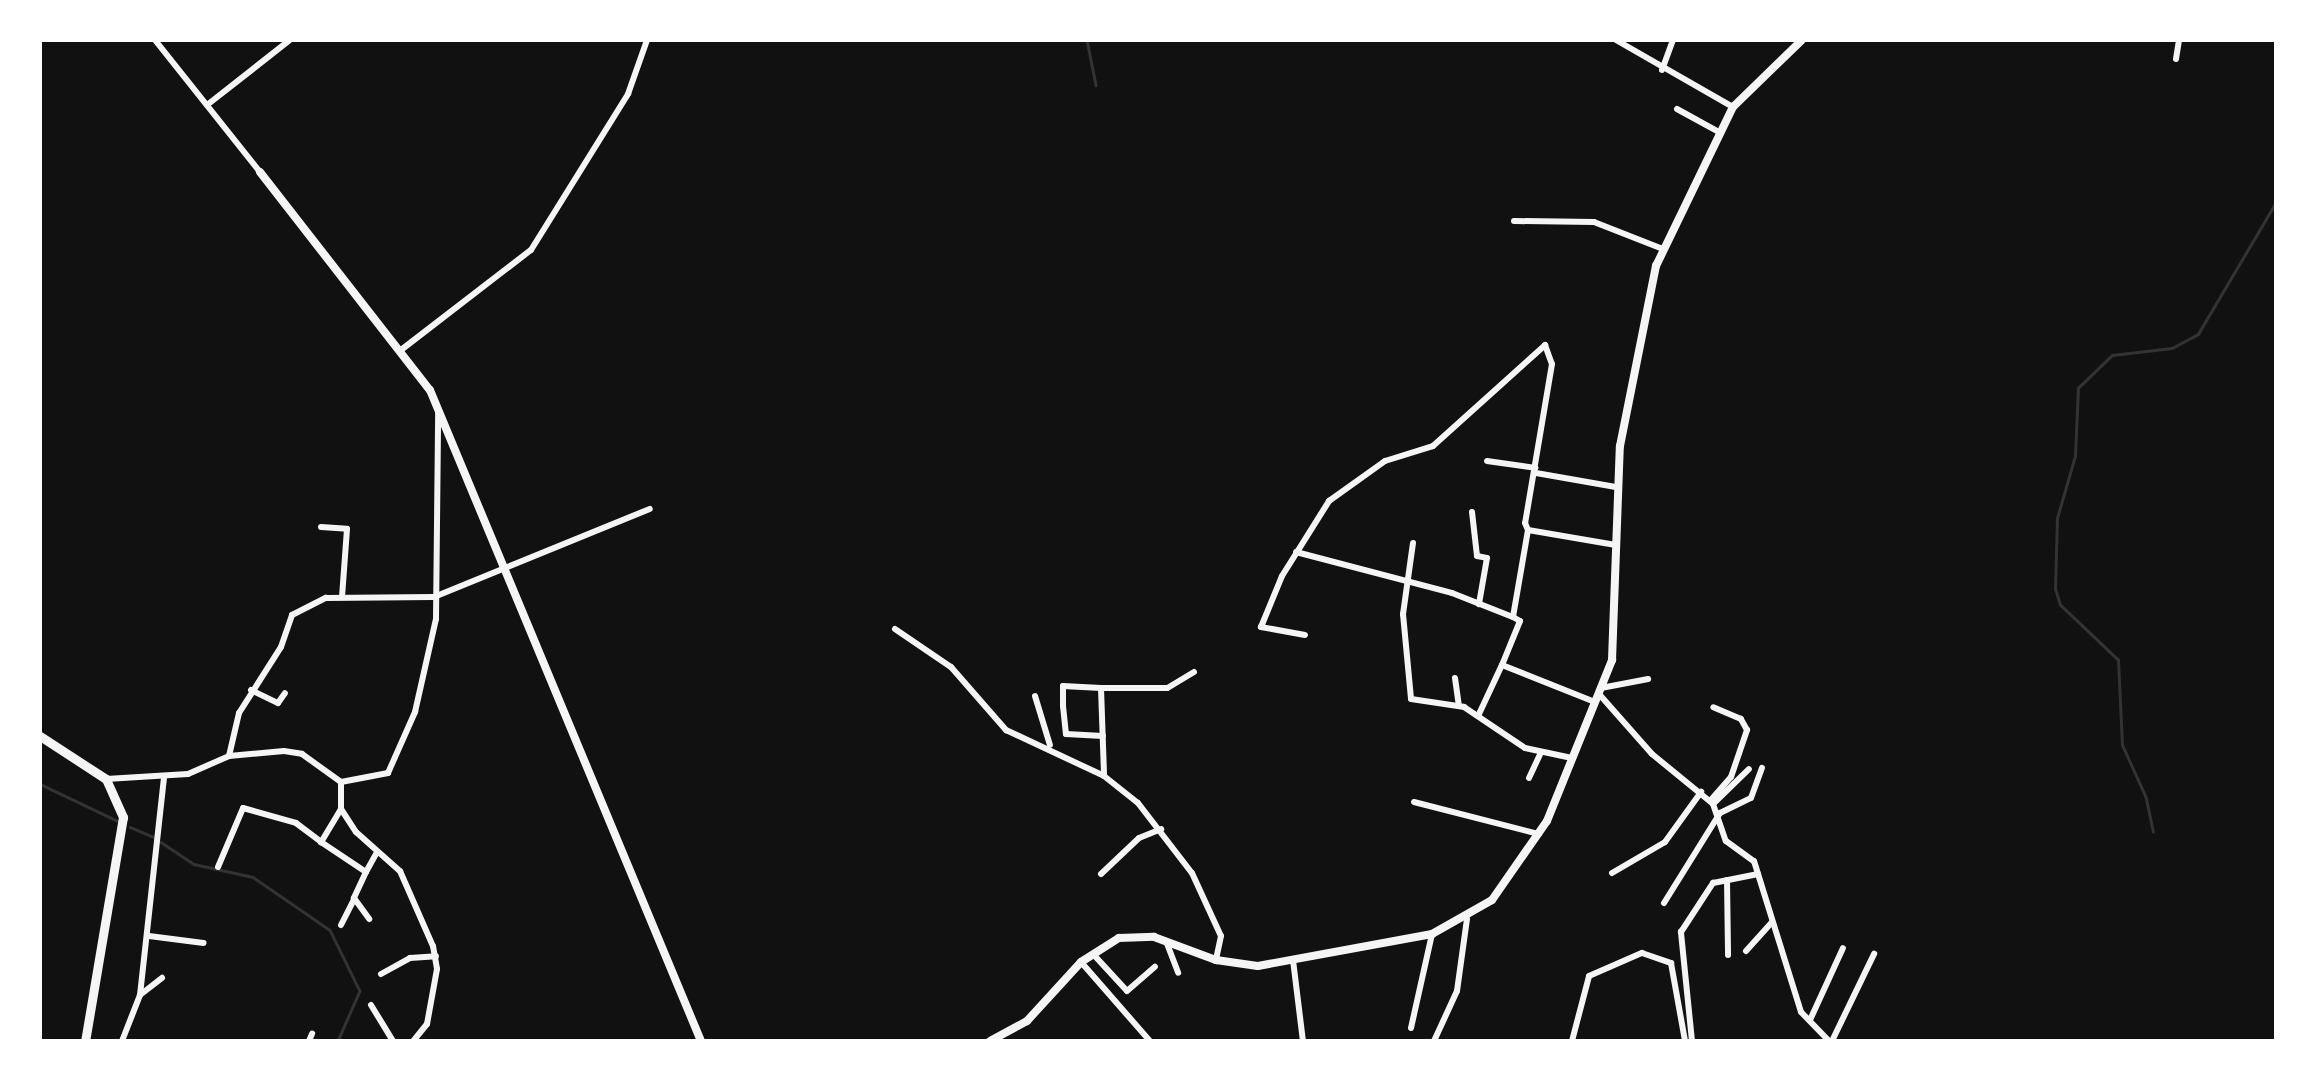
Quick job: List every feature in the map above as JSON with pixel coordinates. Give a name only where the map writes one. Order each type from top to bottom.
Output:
[{"type":"main road","points":[[40,736],[106,779],[120,805],[124,838],[85,1041]]},
{"type":"street","points":[[155,40],[401,350],[438,406],[701,1041]]},
{"type":"street","points":[[207,105],[290,40]]},
{"type":"street","points":[[401,350],[531,250],[628,94],[647,40]]},
{"type":"street","points":[[1616,40],[1662,70],[1733,107]]},
{"type":"street","points":[[1662,70],[1673,40]]},
{"type":"street","points":[[990,1041],[1026,1021],[1093,953],[1131,936],[1166,941],[1216,960],[1258,966],[1432,934],[1467,919],[1492,900],[1540,835],[1599,695],[1618,617],[1616,487],[1626,399],[1663,249],[1733,107],[1802,40]]},
{"type":"street","points":[[2176,59],[2179,40]]},
{"type":"street","points":[[1676,109],[1719,132]]},
{"type":"street","points":[[1514,221],[1594,222],[1663,249]]},
{"type":"street","points":[[1305,635],[1261,627],[1296,552],[1329,501],[1385,460],[1433,446],[1545,344],[1552,364],[1513,617]]},
{"type":"street","points":[[106,779],[164,776],[229,756],[302,754],[340,782],[374,781],[396,763],[436,619],[438,406]]},
{"type":"street","points":[[1488,461],[1616,487]]},
{"type":"street","points":[[229,756],[251,690],[281,647],[292,615],[342,597],[434,597],[650,509]]},
{"type":"street","points":[[1472,512],[1477,556],[1488,558],[1479,604]]},
{"type":"street","points":[[320,528],[347,529],[342,597]]},
{"type":"street","points":[[1528,530],[1616,546]]},
{"type":"street","points":[[1413,543],[1406,580],[1411,699],[1460,706],[1540,754],[1572,758]]},
{"type":"street","points":[[1296,552],[1406,580],[1520,621],[1479,714]]},
{"type":"street","points":[[895,629],[951,667],[1006,730],[1104,776],[1160,830],[1213,916],[1220,936],[1216,960]]},
{"type":"street","points":[[1502,665],[1599,695],[1652,754],[1712,802],[1720,813],[1726,841],[1754,861],[1801,1012],[1831,1041],[1874,954]]},
{"type":"street","points":[[1066,734],[1063,686],[1167,688],[1194,672]]},
{"type":"street","points":[[1455,678],[1460,706]]},
{"type":"street","points":[[1599,695],[1648,679]]},
{"type":"street","points":[[1101,688],[1104,776]]},
{"type":"street","points":[[251,690],[278,703],[286,693]]},
{"type":"street","points":[[1035,696],[1049,747]]},
{"type":"street","points":[[1712,802],[1730,777],[1747,730],[1742,719],[1713,707]]},
{"type":"street","points":[[1049,747],[1066,734],[1103,736]]},
{"type":"street","points":[[1529,778],[1540,754]]},
{"type":"street","points":[[1712,802],[1748,768]]},
{"type":"street","points":[[1664,902],[1720,813],[1751,798],[1762,768]]},
{"type":"street","points":[[122,1041],[140,995],[150,936],[164,776]]},
{"type":"street","points":[[321,842],[340,809],[340,782]]},
{"type":"street","points":[[1612,873],[1665,842],[1702,792]]},
{"type":"street","points":[[1414,802],[1540,835]]},
{"type":"street","points":[[218,866],[243,808],[296,823],[366,872]]},
{"type":"street","points":[[340,809],[376,852],[400,871],[436,956],[428,1024],[413,1041]]},
{"type":"street","points":[[1101,874],[1140,838],[1160,830]]},
{"type":"street","points":[[341,926],[376,852]]},
{"type":"street","points":[[1689,1041],[1681,932],[1703,891],[1727,880],[1758,874]]},
{"type":"street","points":[[1727,880],[1728,955]]},
{"type":"street","points":[[354,898],[369,919]]},
{"type":"street","points":[[1434,1041],[1457,991],[1467,919]]},
{"type":"street","points":[[1746,951],[1772,922]]},
{"type":"street","points":[[1411,1028],[1432,934]]},
{"type":"street","points":[[150,936],[204,943]]},
{"type":"street","points":[[1166,941],[1178,973]]},
{"type":"street","points":[[1810,1020],[1843,948]]},
{"type":"street","points":[[1093,953],[1127,991],[1155,966]]},
{"type":"street","points":[[1572,1041],[1589,976],[1642,953],[1672,963],[1689,1041]]},
{"type":"street","points":[[381,974],[410,958],[436,956]]},
{"type":"street","points":[[1293,960],[1302,1041]]},
{"type":"street","points":[[1082,962],[1150,1041]]},
{"type":"street","points":[[140,995],[162,978]]},
{"type":"street","points":[[371,1005],[393,1041]]},
{"type":"waterway","points":[[1087,40],[1096,85]]},
{"type":"waterway","points":[[2153,832],[2146,798],[2122,745],[2118,660],[2060,605],[2055,589],[2057,518],[2075,456],[2078,388],[2112,355],[2172,348],[2198,334],[2276,202]]},
{"type":"waterway","points":[[40,784],[118,821]]},
{"type":"waterway","points":[[130,827],[153,837]]},
{"type":"waterway","points":[[161,842],[194,864],[253,877],[330,930],[360,991],[338,1041]]}]
